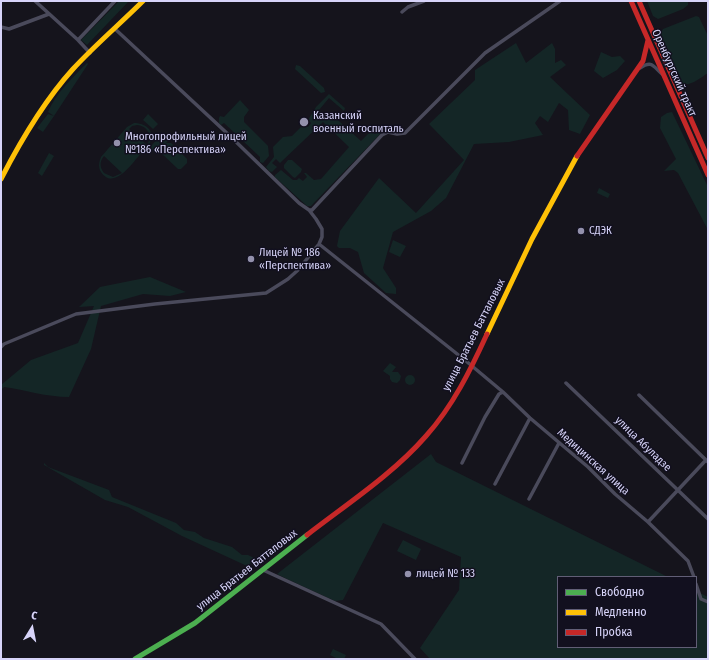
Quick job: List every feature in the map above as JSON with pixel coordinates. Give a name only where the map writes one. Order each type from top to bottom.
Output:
[{"type":"street","points":[[35,1],[78,40],[90,53]]},
{"type":"street","points":[[78,40],[115,1]]},
{"type":"street","points":[[1,179],[17,148],[55,90],[73,69],[142,1]]},
{"type":"street","points":[[402,12],[408,7],[424,1]]},
{"type":"street","points":[[309,210],[312,210],[382,135],[388,132],[397,134],[405,133],[485,53],[560,1]]},
{"type":"street","name":"Оренбургский тракт","points":[[631,1],[708,175]]},
{"type":"street","name":"Оренбургский тракт","points":[[639,1],[708,158]]},
{"type":"street","points":[[1,27],[9,29],[49,14]]},
{"type":"street","points":[[1,348],[4,344],[76,314],[156,304],[266,294],[298,270],[319,244],[322,237],[322,229],[309,210],[114,28]]},
{"type":"street","name":"улица Братьев Батталовых","points":[[135,659],[195,623],[401,462],[427,435],[447,408],[472,366],[532,239],[564,179],[592,133],[643,61],[648,39]]},
{"type":"street","points":[[637,70],[645,64],[650,64],[653,65],[666,78]]},
{"type":"street","name":"Медицинская улица","points":[[319,244],[503,392],[530,418],[648,522],[688,561],[694,576]]},
{"type":"street","name":"улица Абуладзе","points":[[566,383],[708,519]]},
{"type":"street","points":[[462,463],[485,418],[500,394],[503,392]]},
{"type":"street","points":[[639,395],[707,461],[648,522]]},
{"type":"street","points":[[495,484],[530,418]]},
{"type":"street","points":[[529,498],[559,443]]},
{"type":"street","points":[[263,570],[381,624],[415,659]]},
{"type":"street","points":[[697,587],[701,599],[708,602]]},
{"type":"shaded area","points":[[119,1],[129,1],[87,45],[81,40]]},
{"type":"shaded area","points":[[647,1],[688,1],[688,5],[683,9],[658,19],[653,16]]},
{"type":"shaded area","points":[[696,16],[699,17],[708,36],[708,73],[690,84],[683,84],[679,82],[659,36],[663,29]]},
{"type":"shaded area","points":[[516,43],[526,63],[552,43],[555,49],[555,63],[561,60],[566,65],[550,77],[590,115],[580,134],[569,130],[568,110],[559,103],[548,122],[540,116],[535,123],[543,135],[509,142],[474,144],[446,198],[431,211],[393,232],[383,268],[396,288],[396,294],[386,293],[364,273],[358,252],[350,248],[339,248],[337,246],[340,231],[379,178],[416,213],[464,160],[429,124],[475,80],[475,70]]},
{"type":"shaded area","points":[[601,52],[612,57],[620,56],[625,61],[617,70],[603,78],[594,71]]},
{"type":"shaded area","points":[[87,63],[88,64],[54,116],[48,112],[60,92]]},
{"type":"shaded area","points":[[296,65],[300,66],[324,88],[325,92],[321,93],[295,69]]},
{"type":"shaded area","points":[[329,94],[345,108],[344,111],[329,98],[319,110],[326,117],[330,113],[361,141],[371,131],[375,134],[383,126],[385,129],[311,206],[307,206],[275,177],[275,175],[281,170],[293,180],[297,180],[299,178],[303,181],[307,177],[304,173],[314,180],[321,179],[349,147],[323,122],[280,163],[276,159],[272,163],[277,167],[272,172],[266,167],[274,157],[273,147],[283,137],[292,136],[304,124],[308,127],[311,123],[308,120],[316,107]]},
{"type":"shaded area","points":[[240,100],[249,110],[244,117],[244,122],[268,146],[269,156],[263,163],[260,162],[260,157],[224,123],[221,125],[219,123],[220,116],[224,117]]},
{"type":"shaded area","points":[[672,112],[708,187],[708,230],[678,173],[674,170],[664,171],[676,159],[660,128],[661,117]]},
{"type":"shaded area","points":[[48,114],[54,116],[43,132],[37,128]]},
{"type":"shaded area","points":[[148,114],[158,124],[153,129],[143,120]]},
{"type":"shaded area","points":[[134,123],[145,125],[150,130],[152,136],[151,140],[131,166],[121,175],[111,179],[106,177],[101,172],[99,163],[101,157],[127,127]],"holes":[[[137,125],[147,129],[150,138],[147,145],[129,129],[132,126]],[[104,156],[122,173],[113,177],[104,173],[101,165],[101,160]]]},
{"type":"shaded area","points":[[162,134],[169,140],[166,143],[171,143],[187,159],[187,163],[181,169],[178,169],[161,153],[161,149],[156,154],[150,147]]},
{"type":"shaded area","points":[[49,153],[54,156],[42,176],[38,173]]},
{"type":"shaded area","points":[[288,160],[292,160],[302,169],[295,178],[284,168],[284,165]]},
{"type":"shaded area","points":[[599,188],[610,194],[608,198],[597,193]]},
{"type":"shaded area","points":[[393,240],[406,246],[400,257],[389,252]]},
{"type":"shaded area","points":[[150,277],[186,292],[170,296],[143,294],[101,306],[91,349],[69,397],[44,395],[4,387],[1,390],[1,385],[31,360],[78,343],[94,306],[79,307],[100,287]]},
{"type":"shaded area","points":[[390,363],[396,367],[392,372],[398,372],[401,376],[397,383],[392,382],[390,376],[383,371]]},
{"type":"shaded area","points":[[408,375],[412,375],[415,380],[412,385],[408,385],[405,382],[405,378]]},
{"type":"shaded area","points":[[431,454],[436,462],[666,576],[557,576],[557,648],[697,648],[697,592],[708,597],[708,659],[430,659],[420,648],[459,590],[461,557],[383,523],[343,600],[335,601],[277,574]]},
{"type":"shaded area","points":[[44,463],[48,467],[109,490],[112,497],[176,523],[184,530],[195,532],[204,538],[232,547],[242,555],[248,555],[256,559],[247,566],[182,536],[128,507],[105,500],[44,465]]},
{"type":"shaded area","points":[[403,540],[421,549],[416,560],[397,551]]},
{"type":"shaded area","points":[[333,649],[346,655],[344,659],[338,659],[330,655]]},
{"type":"traffic: fast","points":[[135,659],[195,623],[307,535]]},
{"type":"traffic: slow","points":[[1,179],[34,122],[63,81],[90,51],[143,1]]},
{"type":"traffic: slow","points":[[487,334],[532,239],[577,156]]},
{"type":"traffic: jam","points":[[631,1],[708,175]]},
{"type":"traffic: jam","points":[[639,1],[708,158]]},
{"type":"traffic: jam","points":[[577,156],[643,61],[648,40]]},
{"type":"traffic: jam","points":[[307,535],[384,476],[426,436],[453,400],[468,374],[487,334]]},
{"type":"place","name":"Казанский военный госпиталь","points":[[304,122]]},
{"type":"place","name":"Многопрофильный лицей №186 «Перспектива»","points":[[117,143]]},
{"type":"place","name":"СДЭК","points":[[581,231]]},
{"type":"place","name":"Лицей № 186 «Перспектива»","points":[[251,259]]},
{"type":"place","name":"лицей № 133","points":[[408,574]]}]
